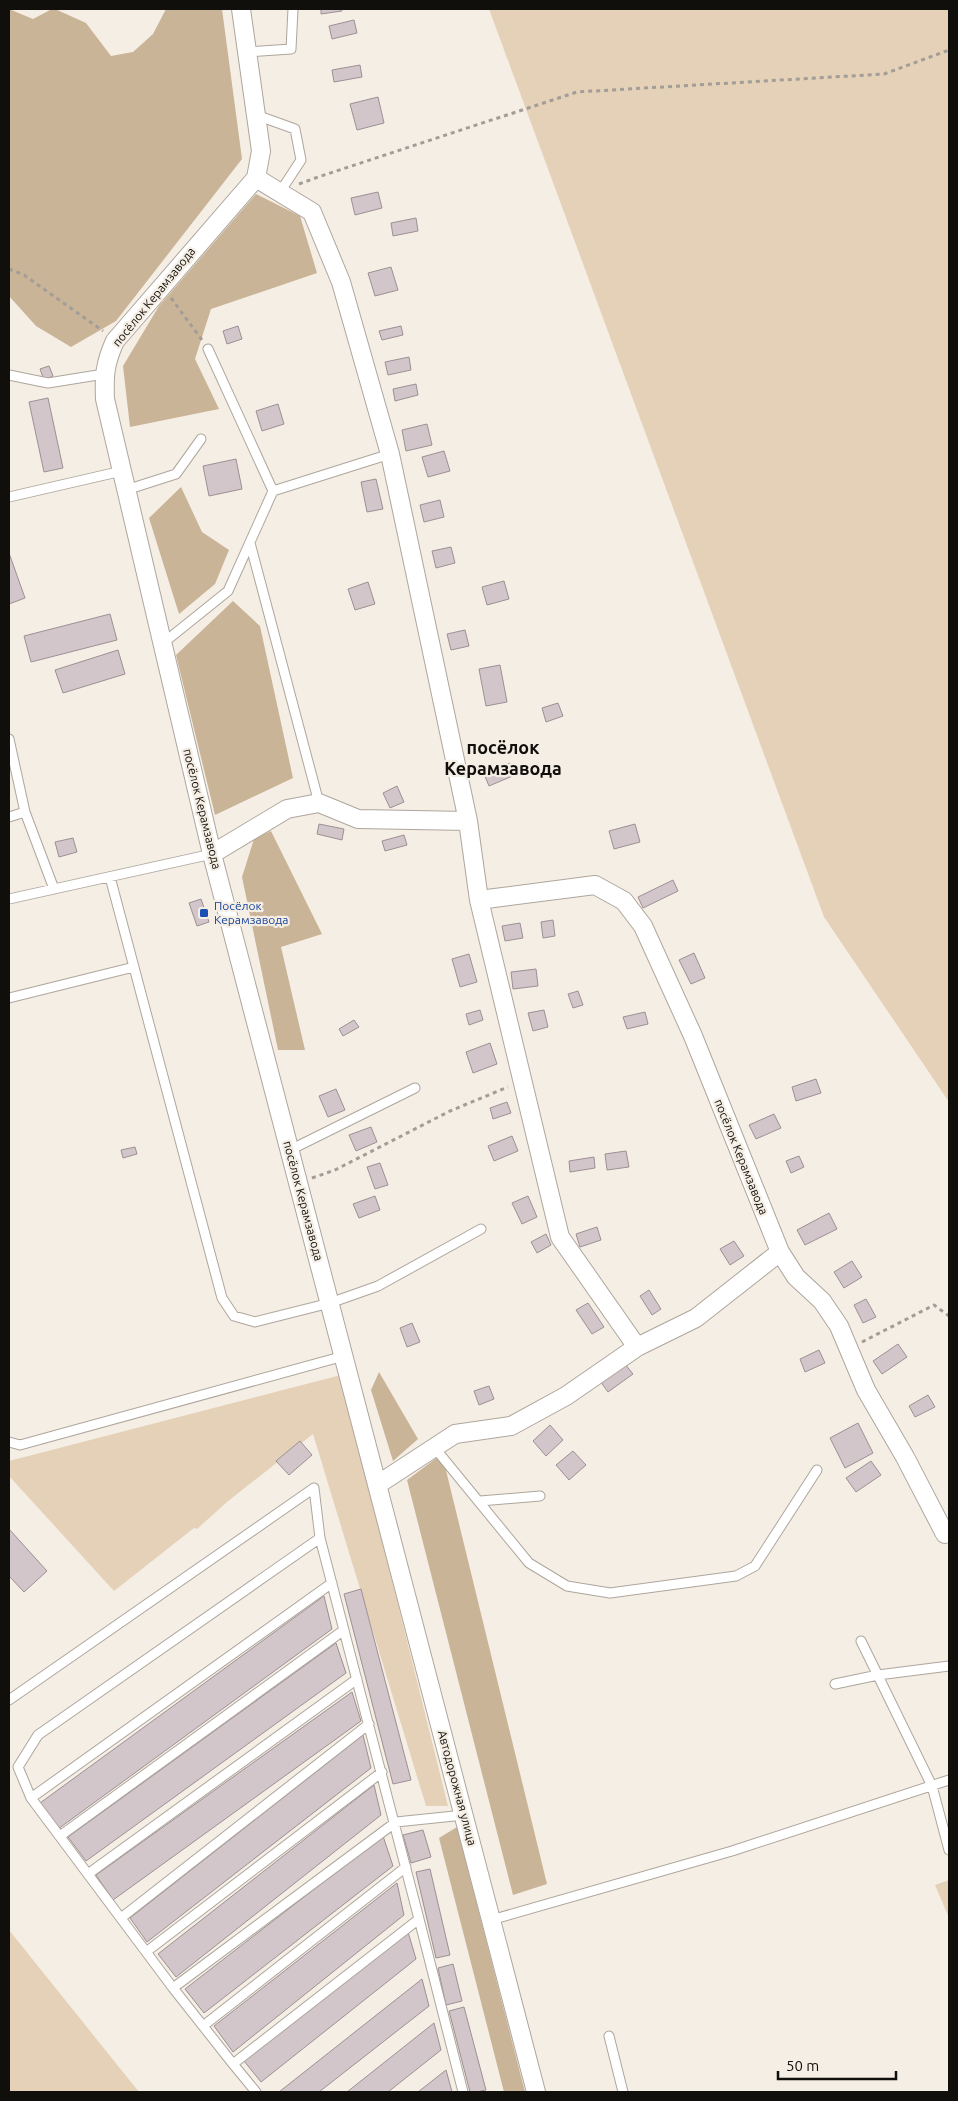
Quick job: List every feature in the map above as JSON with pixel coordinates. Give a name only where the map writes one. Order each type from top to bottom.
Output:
[{"type":"street","points":[[241,9],[261,151],[256,178],[312,212],[316,220],[341,282],[390,454],[468,821],[480,900],[560,1237],[637,1347]]},
{"type":"street","name":"посёлок Керамзавода","points":[[256,178],[116,340],[108,358],[104,374],[105,399],[212,854],[377,1485]]},
{"type":"street","points":[[212,854],[287,809],[319,803],[358,819],[468,821]]},
{"type":"street","name":"посёлок Керамзавода","points":[[480,900],[595,885],[624,901],[644,926],[693,1036],[780,1252],[796,1277],[822,1301],[839,1326],[866,1390],[905,1457],[945,1534]]},
{"type":"street","points":[[377,1485],[455,1434],[511,1426],[566,1396],[637,1347],[696,1318],[780,1252]]},
{"type":"street","name":"Автодорожная улица","points":[[377,1485],[536,2092]]},
{"type":"lane","points":[[247,52],[292,49],[294,9]]},
{"type":"lane","points":[[256,115],[296,129],[301,160],[280,192]]},
{"type":"lane","points":[[162,644],[228,591],[273,491],[208,349]]},
{"type":"lane","points":[[9,375],[48,383],[104,374]]},
{"type":"lane","points":[[126,490],[176,474],[201,439]]},
{"type":"lane","points":[[273,491],[390,454]]},
{"type":"lane","points":[[9,496],[122,471]]},
{"type":"lane","points":[[250,543],[319,803]]},
{"type":"lane","points":[[9,739],[25,812],[54,889]]},
{"type":"lane","points":[[9,816],[25,812]]},
{"type":"lane","points":[[9,900],[212,854]]},
{"type":"lane","points":[[110,877],[222,1298],[234,1316],[255,1322],[330,1304],[378,1286],[481,1228]]},
{"type":"lane","points":[[9,998],[134,967]]},
{"type":"lane","points":[[290,1150],[415,1088]]},
{"type":"lane","points":[[9,1442],[20,1445],[344,1356]]},
{"type":"lane","points":[[434,1447],[529,1563],[566,1586],[610,1593],[736,1576],[756,1566],[817,1470]]},
{"type":"lane","points":[[9,1700],[314,1488],[320,1538],[396,1822],[463,2092]]},
{"type":"lane","points":[[480,1501],[540,1496]]},
{"type":"lane","points":[[18,1767],[38,1734],[320,1538]]},
{"type":"lane","points":[[31,1798],[332,1583]]},
{"type":"lane","points":[[60,1836],[344,1630]]},
{"type":"lane","points":[[861,1641],[932,1786],[949,1850]]},
{"type":"lane","points":[[835,1684],[878,1675],[949,1666]]},
{"type":"lane","points":[[88,1874],[357,1679]]},
{"type":"lane","points":[[120,1918],[369,1724]]},
{"type":"lane","points":[[9,1763],[18,1767],[31,1798],[173,1988],[256,2092]]},
{"type":"lane","points":[[146,1952],[382,1772]]},
{"type":"lane","points":[[491,1920],[732,1851],[949,1780]]},
{"type":"lane","points":[[173,1988],[396,1822],[464,1815]]},
{"type":"lane","points":[[203,2026],[406,1867]]},
{"type":"lane","points":[[234,2064],[420,1919]]},
{"type":"lane","points":[[609,2036],[623,2092]]},
{"type":"path","points":[[280,192],[321,176],[577,92],[884,74],[949,50]]},
{"type":"path","points":[[9,269],[24,275],[116,340]]},
{"type":"path","points":[[162,286],[208,349]]},
{"type":"path","points":[[298,1182],[335,1170],[450,1111],[523,1081]]},
{"type":"path","points":[[848,1349],[934,1305],[949,1316]]},
{"type":"shaded area","points":[[9,9],[33,19],[55,9],[86,23],[111,56],[133,52],[153,34],[166,9],[222,9],[242,159],[116,321],[71,347],[36,326],[9,296]]},
{"type":"shaded area","points":[[489,9],[949,9],[949,1102],[824,917]]},
{"type":"shaded area","points":[[256,194],[300,216],[317,273],[211,309],[195,359],[219,409],[130,427],[123,366],[159,306]]},
{"type":"shaded area","points":[[181,487],[202,532],[229,550],[215,584],[179,614],[149,518]]},
{"type":"shaded area","points":[[233,601],[260,626],[293,778],[215,815],[176,655]]},
{"type":"shaded area","points":[[271,831],[322,934],[281,947],[305,1050],[278,1050],[242,877],[254,839]]},
{"type":"shaded area","points":[[379,1372],[418,1439],[393,1461],[371,1390]]},
{"type":"shaded area","points":[[341,1375],[448,1806],[426,1806],[313,1434],[227,1502],[197,1529],[194,1528],[114,1591],[9,1476],[9,1461]]},
{"type":"shaded area","points":[[442,1454],[547,1884],[513,1895],[407,1480]]},
{"type":"shaded area","points":[[457,1827],[525,2092],[504,2092],[439,1838]]},
{"type":"shaded area","points":[[949,1880],[949,1918],[935,1885]]},
{"type":"shaded area","points":[[9,1930],[139,2092],[9,2092]]},
{"type":"building","points":[[321,9],[341,9],[342,11],[321,14]]},
{"type":"building","points":[[354,20],[357,33],[332,39],[329,26]]},
{"type":"building","points":[[360,65],[362,77],[334,82],[332,70]]},
{"type":"building","points":[[378,97],[384,123],[357,130],[350,104]]},
{"type":"building","points":[[378,192],[382,208],[355,215],[351,198]]},
{"type":"building","points":[[416,218],[418,231],[393,236],[391,223]]},
{"type":"building","points":[[391,267],[398,290],[375,296],[368,273]]},
{"type":"building","points":[[238,326],[242,339],[227,344],[223,331]]},
{"type":"building","points":[[401,326],[403,335],[382,340],[379,331]]},
{"type":"building","points":[[409,357],[411,370],[388,375],[385,362]]},
{"type":"building","points":[[49,366],[53,376],[44,380],[40,369]]},
{"type":"building","points":[[416,384],[418,395],[395,401],[393,389]]},
{"type":"building","points":[[48,398],[63,468],[44,472],[29,402]]},
{"type":"building","points":[[278,404],[284,424],[262,431],[256,411]]},
{"type":"building","points":[[427,424],[432,445],[406,451],[402,430]]},
{"type":"building","points":[[444,451],[450,471],[428,477],[422,457]]},
{"type":"building","points":[[236,459],[242,489],[209,496],[203,466]]},
{"type":"building","points":[[376,479],[383,509],[367,512],[361,482]]},
{"type":"building","points":[[440,500],[444,517],[424,522],[420,505]]},
{"type":"building","points":[[451,547],[455,563],[436,568],[432,551]]},
{"type":"building","points":[[9,553],[25,598],[9,604]]},
{"type":"building","points":[[504,581],[509,599],[487,605],[482,587]]},
{"type":"building","points":[[368,582],[375,604],[355,610],[348,589]]},
{"type":"building","points":[[110,614],[117,640],[31,662],[24,636]]},
{"type":"building","points":[[465,630],[469,646],[451,650],[447,634]]},
{"type":"building","points":[[118,650],[125,674],[63,693],[55,670]]},
{"type":"building","points":[[500,665],[507,702],[486,706],[479,669]]},
{"type":"building","points":[[558,703],[563,716],[546,722],[542,708]]},
{"type":"building","points":[[510,763],[515,775],[489,786],[484,774]]},
{"type":"building","points":[[397,786],[404,802],[390,808],[383,793]]},
{"type":"building","points":[[319,824],[344,829],[342,840],[317,834]]},
{"type":"building","points":[[635,824],[640,842],[614,849],[609,831]]},
{"type":"building","points":[[404,835],[407,845],[385,851],[382,841]]},
{"type":"building","points":[[73,838],[77,852],[59,857],[55,842]]},
{"type":"building","points":[[673,880],[678,891],[643,908],[638,897]]},
{"type":"building","points":[[201,899],[209,922],[197,926],[189,903]]},
{"type":"building","points":[[553,920],[555,936],[543,938],[541,922]]},
{"type":"building","points":[[520,923],[523,938],[505,941],[502,926]]},
{"type":"building","points":[[694,953],[705,978],[691,984],[679,960]]},
{"type":"building","points":[[469,954],[477,982],[460,987],[452,959]]},
{"type":"building","points":[[536,969],[538,986],[513,989],[511,972]]},
{"type":"building","points":[[578,991],[583,1005],[573,1008],[568,994]]},
{"type":"building","points":[[480,1010],[483,1020],[469,1025],[466,1014]]},
{"type":"building","points":[[544,1010],[548,1027],[533,1031],[528,1013]]},
{"type":"building","points":[[645,1012],[648,1024],[627,1029],[623,1017]]},
{"type":"building","points":[[354,1020],[359,1027],[343,1036],[339,1029]]},
{"type":"building","points":[[490,1043],[497,1064],[473,1073],[466,1052]]},
{"type":"building","points":[[816,1079],[821,1093],[796,1101],[792,1087]]},
{"type":"building","points":[[336,1089],[345,1110],[328,1117],[319,1096]]},
{"type":"building","points":[[507,1102],[511,1113],[493,1119],[490,1108]]},
{"type":"building","points":[[774,1114],[781,1128],[756,1139],[749,1125]]},
{"type":"building","points":[[371,1127],[377,1142],[356,1151],[349,1135]]},
{"type":"building","points":[[512,1136],[518,1151],[494,1161],[488,1146]]},
{"type":"building","points":[[135,1147],[137,1154],[123,1158],[121,1150]]},
{"type":"building","points":[[626,1151],[629,1167],[607,1170],[605,1154]]},
{"type":"building","points":[[799,1156],[804,1167],[791,1173],[786,1161]]},
{"type":"building","points":[[594,1157],[595,1168],[570,1172],[569,1161]]},
{"type":"building","points":[[380,1163],[388,1185],[375,1189],[367,1167]]},
{"type":"building","points":[[375,1196],[380,1210],[359,1218],[353,1204]]},
{"type":"building","points":[[528,1196],[537,1217],[522,1224],[512,1203]]},
{"type":"building","points":[[829,1213],[837,1229],[805,1245],[797,1230]]},
{"type":"building","points":[[597,1227],[601,1240],[580,1247],[576,1234]]},
{"type":"building","points":[[546,1234],[551,1245],[537,1253],[531,1242]]},
{"type":"building","points":[[734,1241],[744,1256],[730,1265],[720,1249]]},
{"type":"building","points":[[852,1261],[862,1277],[844,1288],[834,1272]]},
{"type":"building","points":[[649,1290],[661,1309],[652,1315],[640,1296]]},
{"type":"building","points":[[866,1299],[876,1317],[863,1323],[854,1305]]},
{"type":"building","points":[[588,1303],[604,1327],[592,1334],[576,1310]]},
{"type":"building","points":[[412,1323],[420,1342],[407,1347],[400,1328]]},
{"type":"building","points":[[898,1344],[907,1357],[882,1374],[873,1361]]},
{"type":"building","points":[[819,1350],[825,1363],[805,1372],[800,1359]]},
{"type":"building","points":[[625,1364],[633,1374],[608,1392],[600,1381]]},
{"type":"building","points":[[489,1386],[494,1399],[479,1405],[474,1391]]},
{"type":"building","points":[[928,1395],[935,1407],[915,1417],[909,1406]]},
{"type":"building","points":[[858,1423],[873,1453],[845,1468],[830,1438]]},
{"type":"building","points":[[550,1425],[563,1440],[546,1456],[533,1441]]},
{"type":"building","points":[[300,1441],[312,1455],[289,1475],[276,1461]]},
{"type":"building","points":[[573,1451],[586,1465],[569,1480],[556,1465]]},
{"type":"building","points":[[871,1461],[881,1475],[856,1492],[846,1478]]},
{"type":"building","points":[[9,1529],[47,1571],[24,1592],[9,1576]]},
{"type":"building","points":[[361,1589],[411,1780],[393,1784],[344,1594]]},
{"type":"building","points":[[324,1596],[332,1629],[58,1829],[40,1803]]},
{"type":"building","points":[[336,1643],[346,1673],[86,1861],[68,1837]]},
{"type":"building","points":[[352,1692],[361,1721],[113,1900],[96,1875]]},
{"type":"building","points":[[363,1735],[371,1768],[147,1942],[130,1918]]},
{"type":"building","points":[[374,1785],[381,1815],[176,1977],[158,1954]]},
{"type":"building","points":[[423,1830],[431,1857],[411,1863],[403,1835]]},
{"type":"building","points":[[383,1836],[393,1866],[204,2013],[185,1989]]},
{"type":"building","points":[[430,1869],[450,1955],[436,1958],[416,1872]]},
{"type":"building","points":[[397,1883],[404,1915],[233,2052],[214,2026]]},
{"type":"building","points":[[408,1932],[416,1959],[261,2082],[244,2061]]},
{"type":"building","points":[[453,1964],[462,2001],[446,2005],[438,1968]]},
{"type":"building","points":[[422,1979],[429,2006],[319,2092],[279,2092]]},
{"type":"building","points":[[464,2007],[486,2090],[470,2092],[449,2011]]},
{"type":"building","points":[[434,2023],[441,2050],[388,2092],[347,2092]]},
{"type":"building","points":[[446,2070],[452,2092],[418,2092]]},
{"type":"place","name":"Посёлок Керамзавода","points":[[204,913]]},
{"type":"district","name":"посёлок Керамзавода","points":[[503,758]]}]
